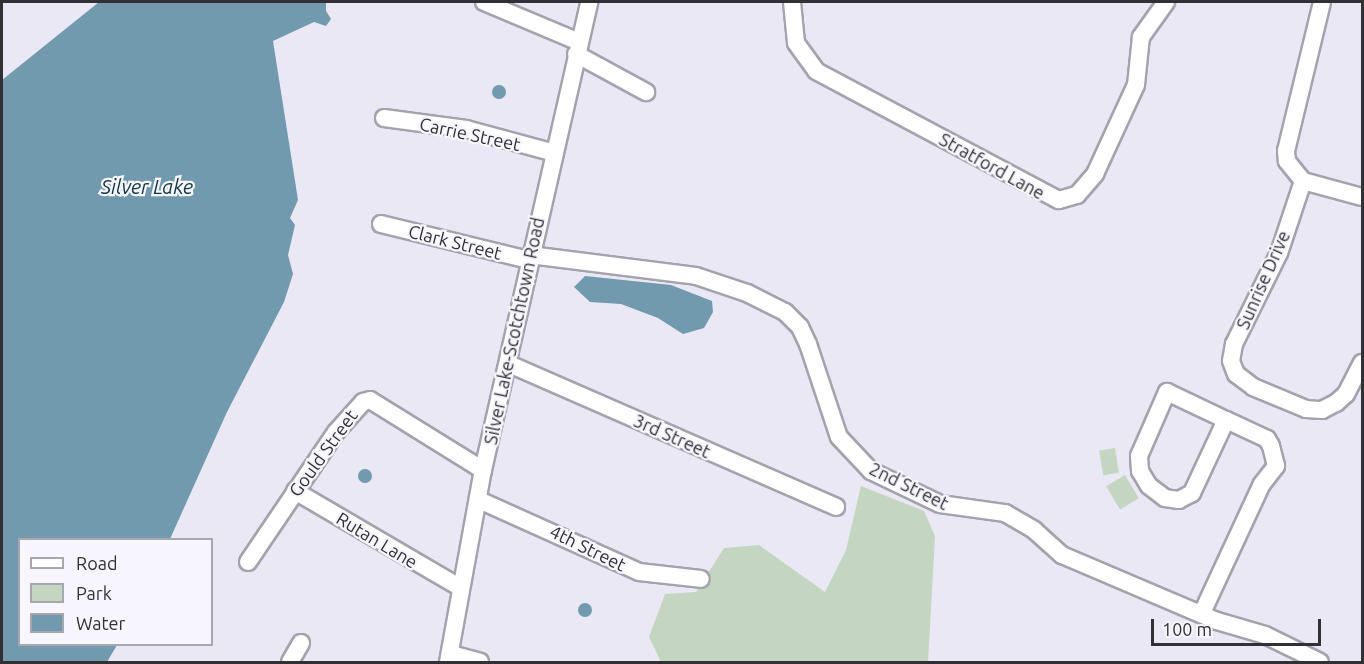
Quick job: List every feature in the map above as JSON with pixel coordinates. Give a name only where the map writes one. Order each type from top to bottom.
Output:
[{"type":"street","points":[[484,2],[577,48],[646,92]]},
{"type":"street","name":"Silver Lake-Scotchtown Road","points":[[449,658],[483,470],[508,364],[529,257],[589,2]]},
{"type":"street","name":"Stratford Lane","points":[[792,2],[796,43],[816,71],[1059,200],[1077,195],[1095,174],[1136,85],[1141,37],[1166,2]]},
{"type":"street","points":[[1322,2],[1286,151],[1287,161],[1303,181],[1362,197]]},
{"type":"street","name":"Carrie Street","points":[[384,118],[466,129],[555,153]]},
{"type":"street","name":"Sunrise Drive","points":[[1303,181],[1279,253],[1234,344],[1231,361],[1236,375],[1253,387],[1314,410],[1336,403],[1346,394],[1362,363]]},
{"type":"street","name":"Clark Street","points":[[381,224],[529,257]]},
{"type":"street","name":"2nd Street","points":[[529,257],[696,276],[747,293],[785,312],[800,327],[808,344],[839,437],[870,471],[940,504],[1005,513],[1034,530],[1062,555],[1217,621],[1265,634],[1320,663]]},
{"type":"street","name":"3rd Street","points":[[508,364],[836,507]]},
{"type":"street","points":[[1202,613],[1263,484],[1276,466],[1267,439],[1167,392],[1139,456],[1140,471],[1149,486],[1165,498],[1179,500],[1192,493],[1226,420]]},
{"type":"street","name":"Gould Street","points":[[248,562],[354,407],[370,400],[483,470]]},
{"type":"street","name":"Rutan Lane","points":[[295,491],[461,588]]},
{"type":"street","name":"4th Street","points":[[479,500],[639,572],[701,579]]},
{"type":"street","points":[[290,663],[301,643]]},
{"type":"street","points":[[449,658],[480,663]]},
{"type":"green space","points":[[1115,448],[1119,473],[1103,475],[1099,451]]},
{"type":"green space","points":[[1125,475],[1139,498],[1120,509],[1106,486]]},
{"type":"green space","points":[[861,486],[924,511],[935,536],[928,662],[661,662],[649,637],[665,594],[696,592],[724,548],[759,545],[825,592],[846,550]]},
{"type":"water","name":"Silver Lake","points":[[99,2],[326,2],[326,11],[331,19],[326,26],[314,22],[273,41],[298,200],[290,218],[295,225],[288,255],[293,274],[284,302],[227,412],[170,538],[18,538],[18,646],[116,646],[107,662],[2,662],[2,80]]},
{"type":"water","points":[[499,85],[504,87],[506,92],[504,97],[499,99],[494,97],[492,92],[494,87]]},
{"type":"water","points":[[585,276],[671,285],[712,301],[713,312],[704,328],[683,334],[658,318],[621,304],[590,302],[574,287]]},
{"type":"water","points":[[365,469],[370,471],[372,476],[370,481],[365,483],[360,481],[358,476],[360,471]]},
{"type":"water","points":[[585,603],[590,605],[592,610],[590,615],[585,617],[580,615],[578,610],[580,605]]}]
